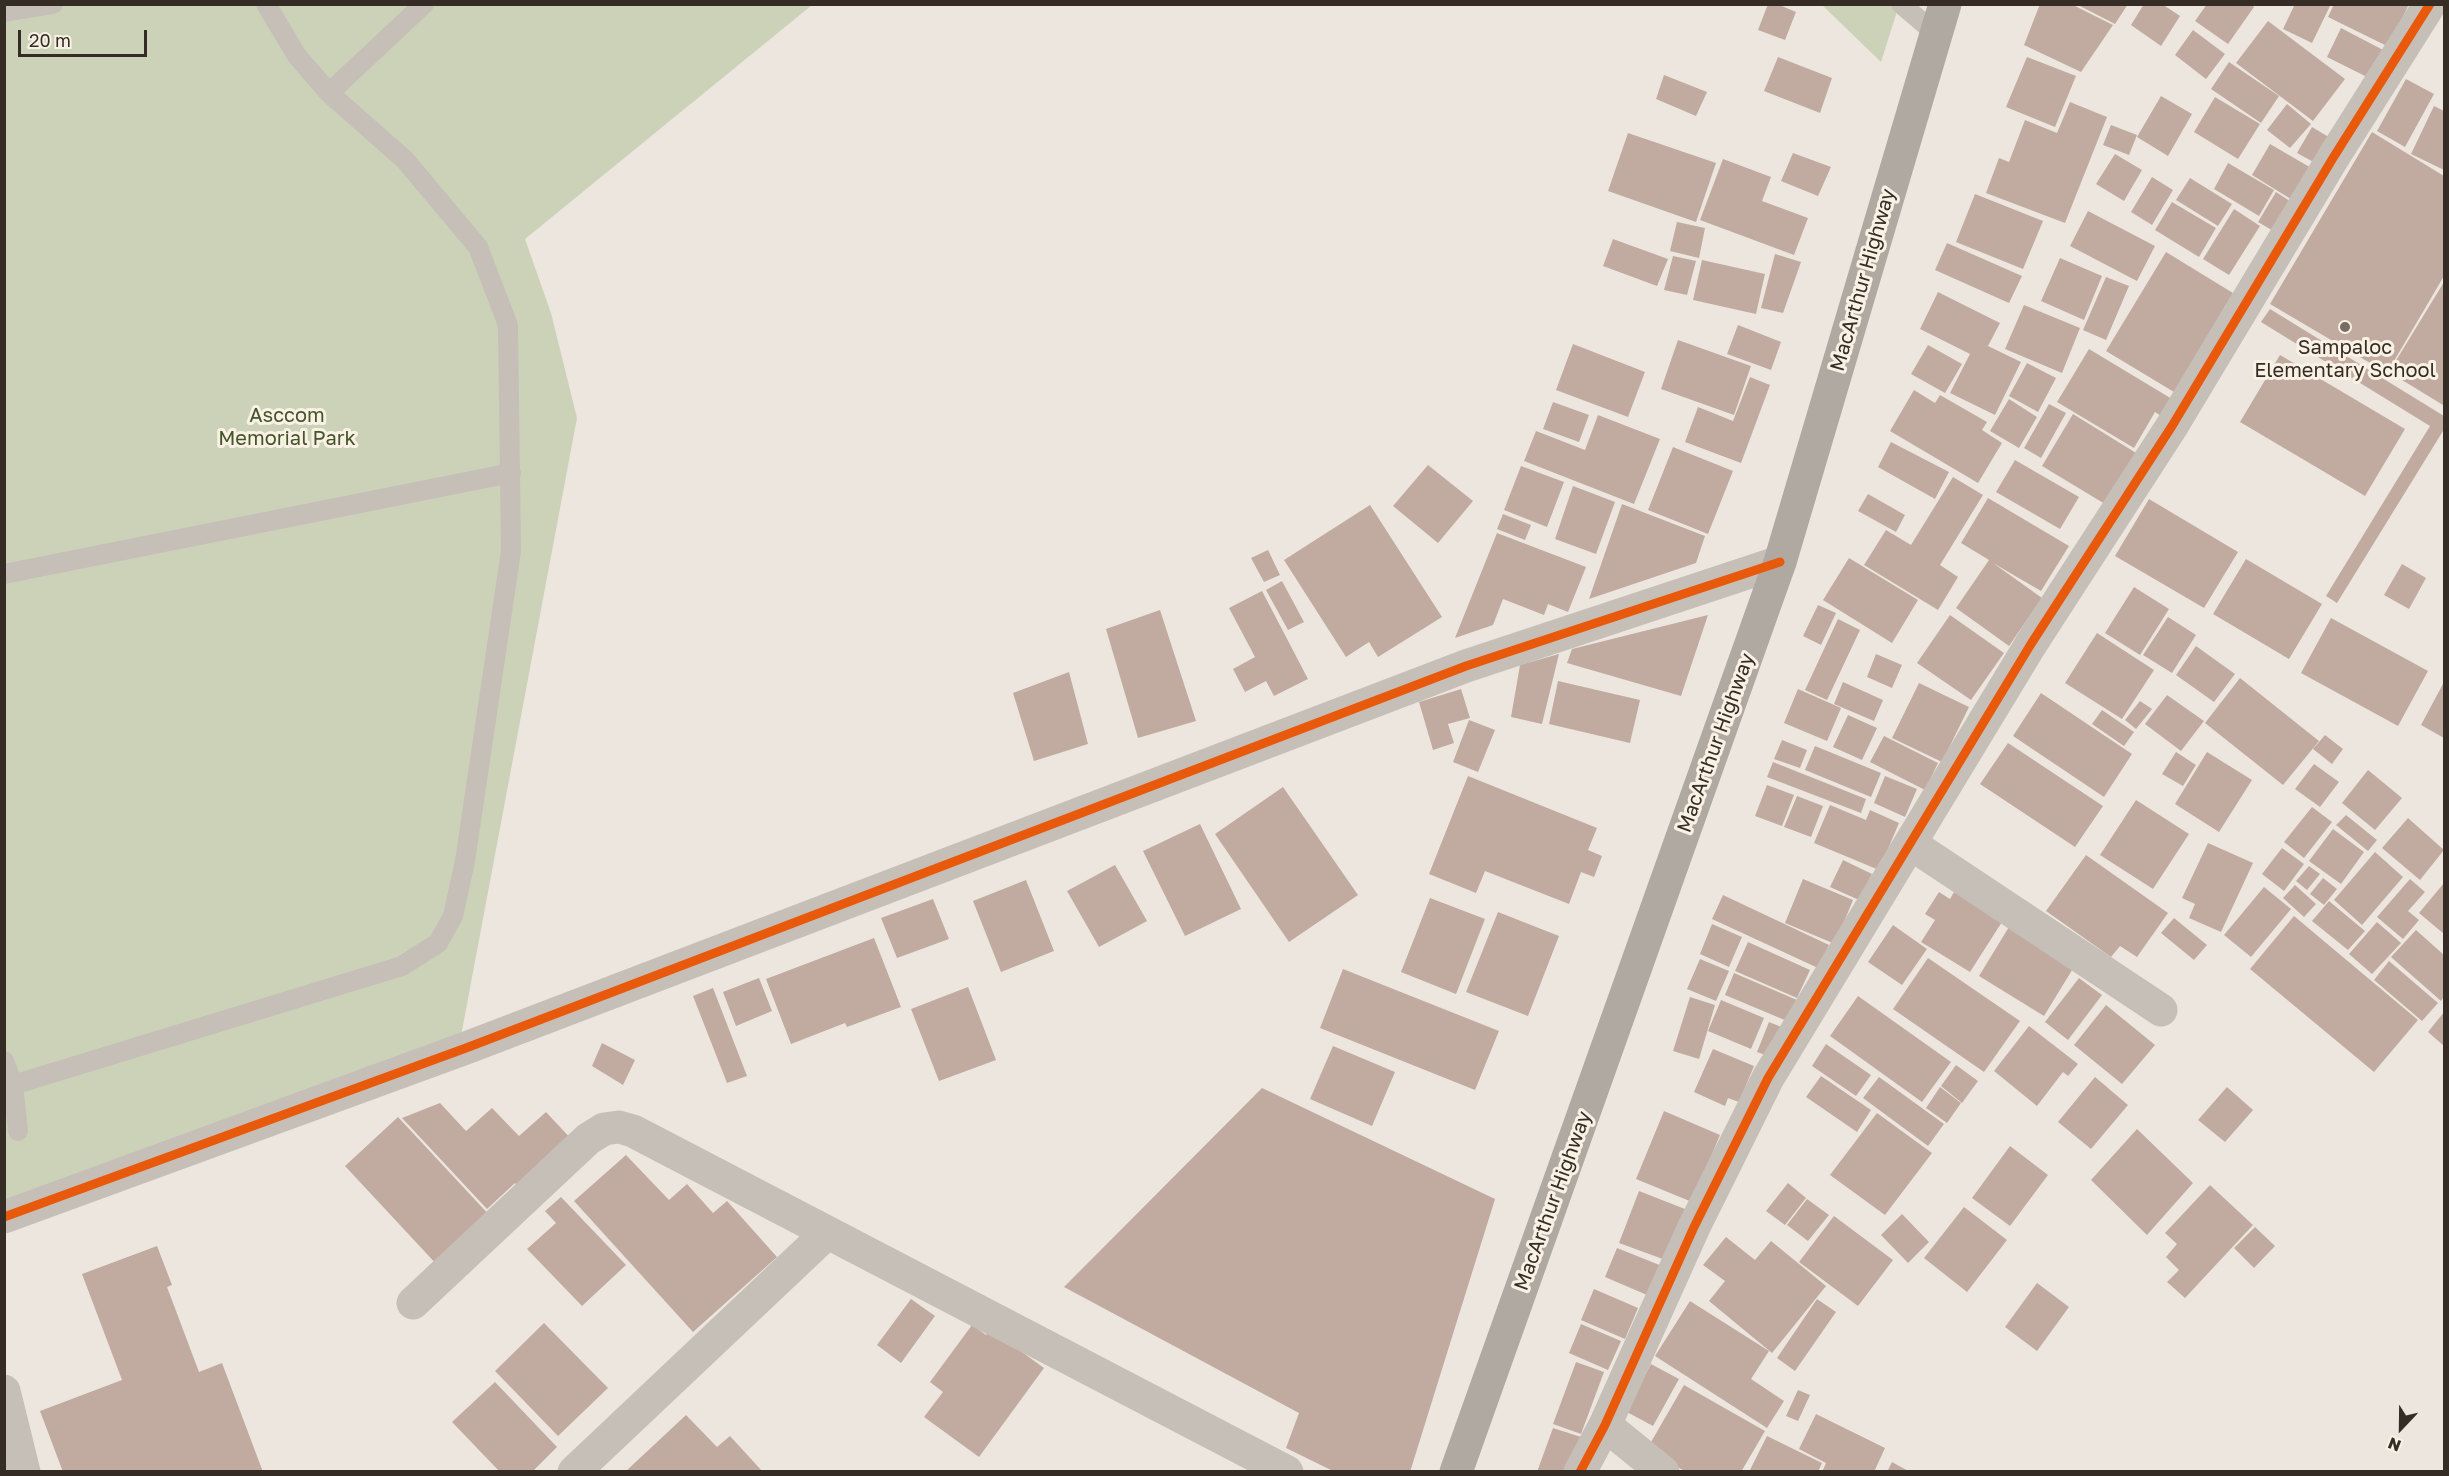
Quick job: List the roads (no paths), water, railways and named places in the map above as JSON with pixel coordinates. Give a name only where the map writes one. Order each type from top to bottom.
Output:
[{"type":"highway","name":"MacArthur Highway","points":[[1456,1472],[1780,562],[1940,19]]},
{"type":"street","points":[[1580,1472],[1605,1425],[1694,1227],[1768,1078],[2031,644],[2172,426],[2430,4]]},
{"type":"street","points":[[4,1217],[466,1048],[1466,666],[1780,562]]},
{"type":"street","points":[[1911,844],[2161,1010]]},
{"type":"street","points":[[413,1303],[588,1139],[604,1129],[619,1127],[633,1131],[1287,1472]]},
{"type":"street","points":[[574,1472],[827,1233]]},
{"type":"street","points":[[4,1391],[24,1472]]},
{"type":"street","points":[[1605,1425],[1663,1472]]},
{"type":"lane","points":[[4,12],[53,4]]},
{"type":"lane","points":[[13,1085],[402,966],[438,942],[453,916],[465,861],[511,551],[508,326],[478,247],[405,159],[329,93],[297,56],[266,4]]},
{"type":"lane","points":[[329,93],[424,4]]},
{"type":"lane","points":[[1901,4],[1940,19]]},
{"type":"lane","points":[[4,574],[511,473]]},
{"type":"lane","points":[[4,1061],[13,1085],[18,1131]]},
{"type":"place","name":"Sampaloc Elementary School","points":[[2345,327]]},
{"type":"park label","name":"Asccom Memorial Park","points":[[287,428]]}]
